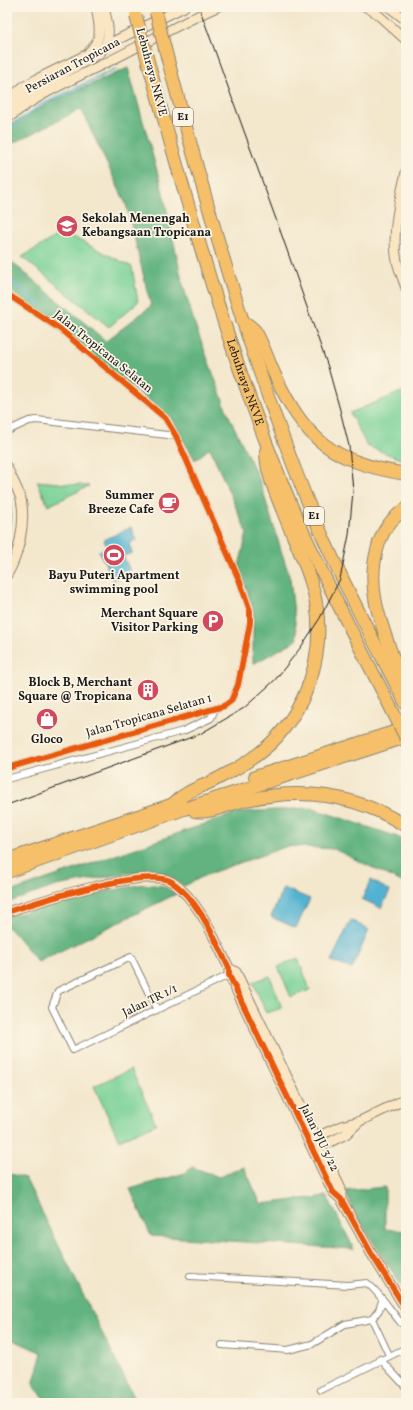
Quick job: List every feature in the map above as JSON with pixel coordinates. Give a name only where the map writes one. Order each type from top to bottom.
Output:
[{"type":"highway","name":"Lebuhraya NKVE","points":[[156,10],[201,185],[242,320],[283,438],[306,497],[351,594],[406,704]]},
{"type":"highway","name":"Lebuhraya NKVE","points":[[135,12],[183,189],[207,268],[267,444],[306,537],[406,738]]},
{"type":"highway","points":[[242,320],[255,330],[288,403],[306,428],[329,449],[342,456],[369,467],[406,474]]},
{"type":"highway","points":[[179,807],[184,794],[229,773],[265,749],[276,738],[294,713],[302,700],[312,675],[319,634],[316,602],[307,569],[269,473],[266,452],[267,444]]},
{"type":"highway","points":[[406,509],[389,524],[379,542],[374,560],[372,579],[375,604],[383,633],[394,660],[406,704]]},
{"type":"highway","points":[[7,872],[179,807],[406,728]]},
{"type":"highway","points":[[7,860],[406,738]]},
{"type":"highway","points":[[179,807],[199,812],[271,795],[310,793],[338,797],[359,803],[389,816],[406,826]]},
{"type":"street","points":[[87,54],[99,39],[100,32],[96,7]]},
{"type":"street","points":[[7,110],[34,90],[92,59],[107,45],[108,27],[104,7]]},
{"type":"street","name":"Persiaran Tropicana","points":[[7,101],[23,87],[39,78],[184,7]]},
{"type":"street","name":"Persiaran Tropicana","points":[[7,119],[42,94],[65,81],[92,70],[217,7]]},
{"type":"street","points":[[366,7],[375,12],[406,40]]},
{"type":"street","points":[[389,7],[406,20]]},
{"type":"street","points":[[108,27],[112,33],[123,36]]},
{"type":"street","points":[[406,172],[399,206],[396,237],[397,260],[406,288]]},
{"type":"street","name":"Jalan Tropicana Selatan","points":[[7,294],[60,329],[158,412],[176,436]]},
{"type":"street","points":[[7,431],[29,421],[37,420],[176,436]]},
{"type":"street","name":"Jalan Tropicana Selatan 1","points":[[7,768],[215,709],[224,706],[236,694],[250,623],[250,611],[240,582],[176,436]]},
{"type":"street","points":[[7,467],[21,498],[22,516],[15,559],[7,575]]},
{"type":"street","name":"Jalan Tropicana Selatan 1","points":[[7,779],[183,730],[211,718],[215,709]]},
{"type":"street","name":"Jalan PJU 3/22","points":[[7,912],[69,892],[149,877],[171,882],[188,895],[200,913],[231,972],[317,1149],[333,1192],[341,1199],[406,1309]]},
{"type":"street","name":"Jalan TR 1/1","points":[[157,1010],[131,957],[58,991],[52,1007],[73,1050],[157,1010],[231,972]]},
{"type":"street","points":[[312,1139],[341,1126],[360,1121],[406,1099]]},
{"type":"street","points":[[317,1149],[346,1134],[360,1121]]},
{"type":"street","points":[[190,1276],[348,1285],[367,1283],[376,1289],[382,1301],[401,1323]]},
{"type":"street","points":[[222,1345],[288,1350],[298,1349],[312,1344],[345,1324],[372,1319],[379,1310],[382,1301]]},
{"type":"street","points":[[372,1319],[389,1355]]},
{"type":"street","points":[[321,1390],[380,1359],[406,1348]]},
{"type":"street","points":[[380,1359],[406,1387]]},
{"type":"green space","points":[[128,68],[163,192],[183,285],[194,322],[228,414],[259,479],[290,579],[297,640],[253,664],[253,609],[239,566],[247,533],[210,448],[195,460],[170,417],[7,288],[7,258],[106,341],[151,306],[126,204],[81,109],[9,145],[7,126],[53,101]]},
{"type":"green space","points":[[63,232],[132,267],[138,302],[109,327],[22,257]]},
{"type":"green space","points":[[406,390],[406,461],[367,446],[350,413]]},
{"type":"green space","points":[[37,481],[89,486],[48,506]]},
{"type":"green space","points":[[7,489],[11,507],[7,539]]},
{"type":"green space","points":[[311,808],[398,837],[406,844],[406,884],[334,849],[288,846],[208,874],[184,886],[163,873],[128,873],[56,886],[7,903],[7,893],[239,812]]},
{"type":"green space","points":[[144,884],[163,886],[176,894],[38,962],[15,934],[7,927],[7,917],[79,897]]},
{"type":"green space","points":[[298,958],[310,990],[291,997],[278,967]]},
{"type":"green space","points":[[270,976],[282,1008],[266,1013],[253,982]]},
{"type":"green space","points":[[131,1069],[156,1124],[119,1140],[94,1086]]},
{"type":"green space","points":[[192,1167],[219,1177],[244,1167],[261,1204],[327,1196],[354,1249],[151,1236],[130,1189],[185,1173]]},
{"type":"green space","points":[[7,1173],[25,1178],[137,1403],[49,1403],[33,1385],[42,1353],[7,1337]]},
{"type":"green space","points":[[385,1187],[385,1229],[406,1231],[406,1293],[357,1217],[345,1191]]},
{"type":"water","name":"Bayu Puteri Apartment swimming pool","points":[[131,527],[136,540],[129,544],[132,553],[123,556],[130,570],[113,580],[99,551],[107,547],[104,540]]},
{"type":"water","points":[[371,880],[390,891],[381,908],[362,899]]},
{"type":"water","points":[[283,888],[310,899],[296,928],[271,917]]},
{"type":"water","points":[[351,920],[369,930],[352,969],[331,961]]},
{"type":"waterway","points":[[7,131],[39,106],[116,69]]},
{"type":"waterway","points":[[7,278],[41,305]]},
{"type":"tram line","points":[[7,805],[200,734],[244,708],[275,680],[301,647],[320,618],[340,579],[349,535],[353,491],[349,446],[328,367],[199,7]]},
{"type":"cycle path","points":[[7,294],[60,329],[165,418],[176,436],[240,582],[250,611],[250,623],[238,685],[231,701],[224,706],[7,768]]},
{"type":"cycle path","points":[[7,912],[92,887],[140,879],[159,878],[172,882],[182,890],[198,910],[218,945],[229,968],[229,975],[333,1192],[341,1199],[371,1253],[406,1309]]},
{"type":"place","name":"Sekolah Menengah Kebangsaan Tropicana","points":[[67,226]]},
{"type":"place","name":"Summer Breeze Cafe","points":[[169,503]]},
{"type":"place","name":"Bayu Puteri Apartment swimming pool","points":[[114,555]]},
{"type":"place","name":"Merchant Square Visitor Parking","points":[[213,621]]},
{"type":"place","name":"Block B, Merchant Square @ Tropicana","points":[[148,690]]},
{"type":"place","name":"Gloco","points":[[47,719]]}]
